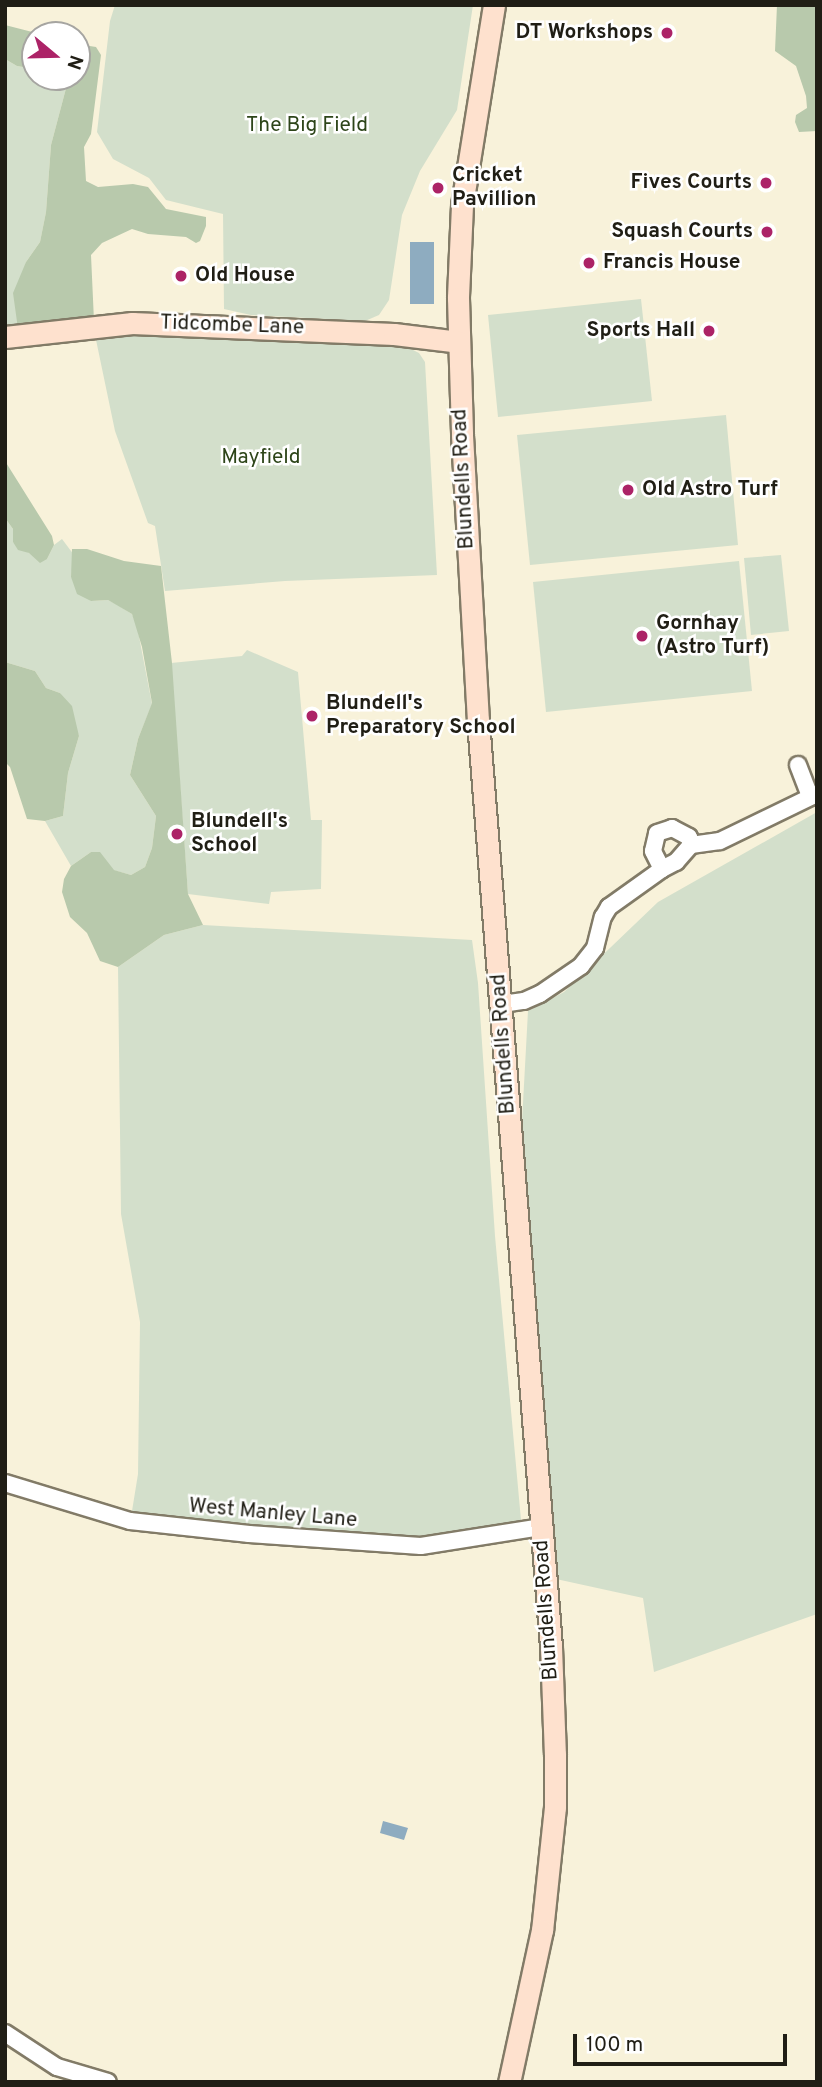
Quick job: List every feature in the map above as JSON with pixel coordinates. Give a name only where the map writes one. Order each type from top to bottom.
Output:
[{"type":"street","name":"Blundells Road","points":[[494,5],[466,166],[458,285],[464,491],[478,721],[554,1703],[555,1807],[542,1930],[509,2082]]},
{"type":"street","name":"Tidcombe Lane","points":[[5,337],[152,323],[394,334],[459,342]]},
{"type":"street","points":[[691,845],[720,841],[814,795],[798,765]]},
{"type":"street","points":[[502,1004],[540,994],[581,966],[595,948],[603,917],[609,907],[686,855],[691,845],[689,837],[672,828],[657,833],[653,851],[662,869]]},
{"type":"street","name":"West Manley Lane","points":[[5,1483],[130,1521],[249,1534],[421,1546],[541,1527]]},
{"type":"street","points":[[5,2033],[57,2067],[108,2082]]},
{"type":"green space","name":"The Big Field","points":[[115,5],[473,5],[457,110],[420,171],[402,215],[389,300],[379,315],[365,321],[251,315],[224,309],[223,214],[166,200],[149,178],[113,159],[97,132],[110,21]]},
{"type":"green space","points":[[777,5],[817,5],[817,131],[799,132],[795,122],[796,115],[807,108],[806,96],[796,66],[775,51]]},
{"type":"green space","points":[[5,25],[21,29],[21,67],[5,59]]},
{"type":"green space","points":[[91,46],[96,47],[101,55],[91,134],[84,147],[86,181],[98,187],[133,184],[148,187],[166,209],[206,217],[206,226],[200,241],[196,243],[186,237],[148,234],[132,229],[102,243],[91,255],[94,321],[18,329],[13,293],[26,262],[40,242],[46,212],[51,145],[65,91],[91,91]]},
{"type":"green space","points":[[5,59],[21,67],[21,91],[65,91],[51,145],[46,212],[40,242],[26,262],[18,329],[5,329]]},
{"type":"green space","points":[[641,299],[652,401],[498,417],[488,315]]},
{"type":"green space","name":"Mayfield","points":[[134,329],[393,340],[419,353],[425,362],[437,575],[285,581],[165,591],[155,526],[148,523],[115,431],[95,335]]},
{"type":"green space","name":"Old Astro Turf","points":[[726,415],[738,545],[530,565],[517,435]]},
{"type":"green space","points":[[5,461],[52,536],[54,545],[47,559],[40,563],[29,553],[18,550],[13,542],[13,529],[5,518]]},
{"type":"green space","points":[[5,518],[13,529],[13,542],[29,553],[47,559],[54,545],[62,539],[74,555],[71,577],[91,601],[108,600],[116,604],[132,614],[137,626],[152,704],[138,739],[130,775],[156,816],[152,848],[145,867],[131,875],[113,870],[91,852],[71,866],[45,821],[63,816],[68,773],[79,736],[60,693],[46,688],[35,671],[5,662]]},
{"type":"green space","points":[[72,549],[87,549],[124,561],[161,566],[172,663],[188,894],[203,925],[164,935],[118,967],[100,961],[87,933],[70,917],[62,892],[64,879],[71,866],[91,852],[100,852],[114,870],[131,875],[145,867],[152,848],[156,816],[130,775],[138,739],[152,703],[142,647],[132,614],[108,600],[91,601],[77,594],[71,577]]},
{"type":"green space","points":[[781,555],[789,631],[751,635],[744,558]]},
{"type":"green space","name":"Gornhay (Astro Turf)","points":[[739,561],[752,691],[546,712],[533,582]]},
{"type":"green space","points":[[247,650],[298,672],[311,820],[322,820],[321,889],[271,892],[269,904],[188,894],[171,663],[242,656]]},
{"type":"green space","points":[[5,662],[35,671],[46,688],[60,693],[72,706],[79,736],[68,773],[63,816],[45,821],[27,819],[10,767],[5,762]]},
{"type":"green space","points":[[817,812],[817,1614],[654,1672],[643,1598],[556,1579],[521,1140],[528,1011],[564,992],[658,902]]},
{"type":"green space","points":[[203,925],[472,940],[478,983],[495,1236],[521,1520],[463,1534],[415,1541],[269,1528],[132,1511],[138,1474],[140,1322],[121,1214],[118,967],[164,935]]},
{"type":"water","points":[[410,242],[434,242],[434,304],[410,304]]},
{"type":"water","points":[[383,1821],[408,1828],[404,1840],[380,1833]]},
{"type":"place","name":"DT Workshops","points":[[667,33]]},
{"type":"place","name":"Fives Courts","points":[[766,183]]},
{"type":"place","name":"Cricket Pavillion","points":[[438,188]]},
{"type":"place","name":"Squash Courts","points":[[767,232]]},
{"type":"place","name":"Francis House","points":[[589,263]]},
{"type":"place","name":"Old House","points":[[181,276]]},
{"type":"place","name":"Sports Hall","points":[[709,331]]},
{"type":"place","name":"Old Astro Turf","points":[[628,490]]},
{"type":"place","name":"Gornhay (Astro Turf)","points":[[642,636]]},
{"type":"place","name":"Blundell's Preparatory School","points":[[312,716]]},
{"type":"place","name":"Blundell's School","points":[[177,834]]}]
